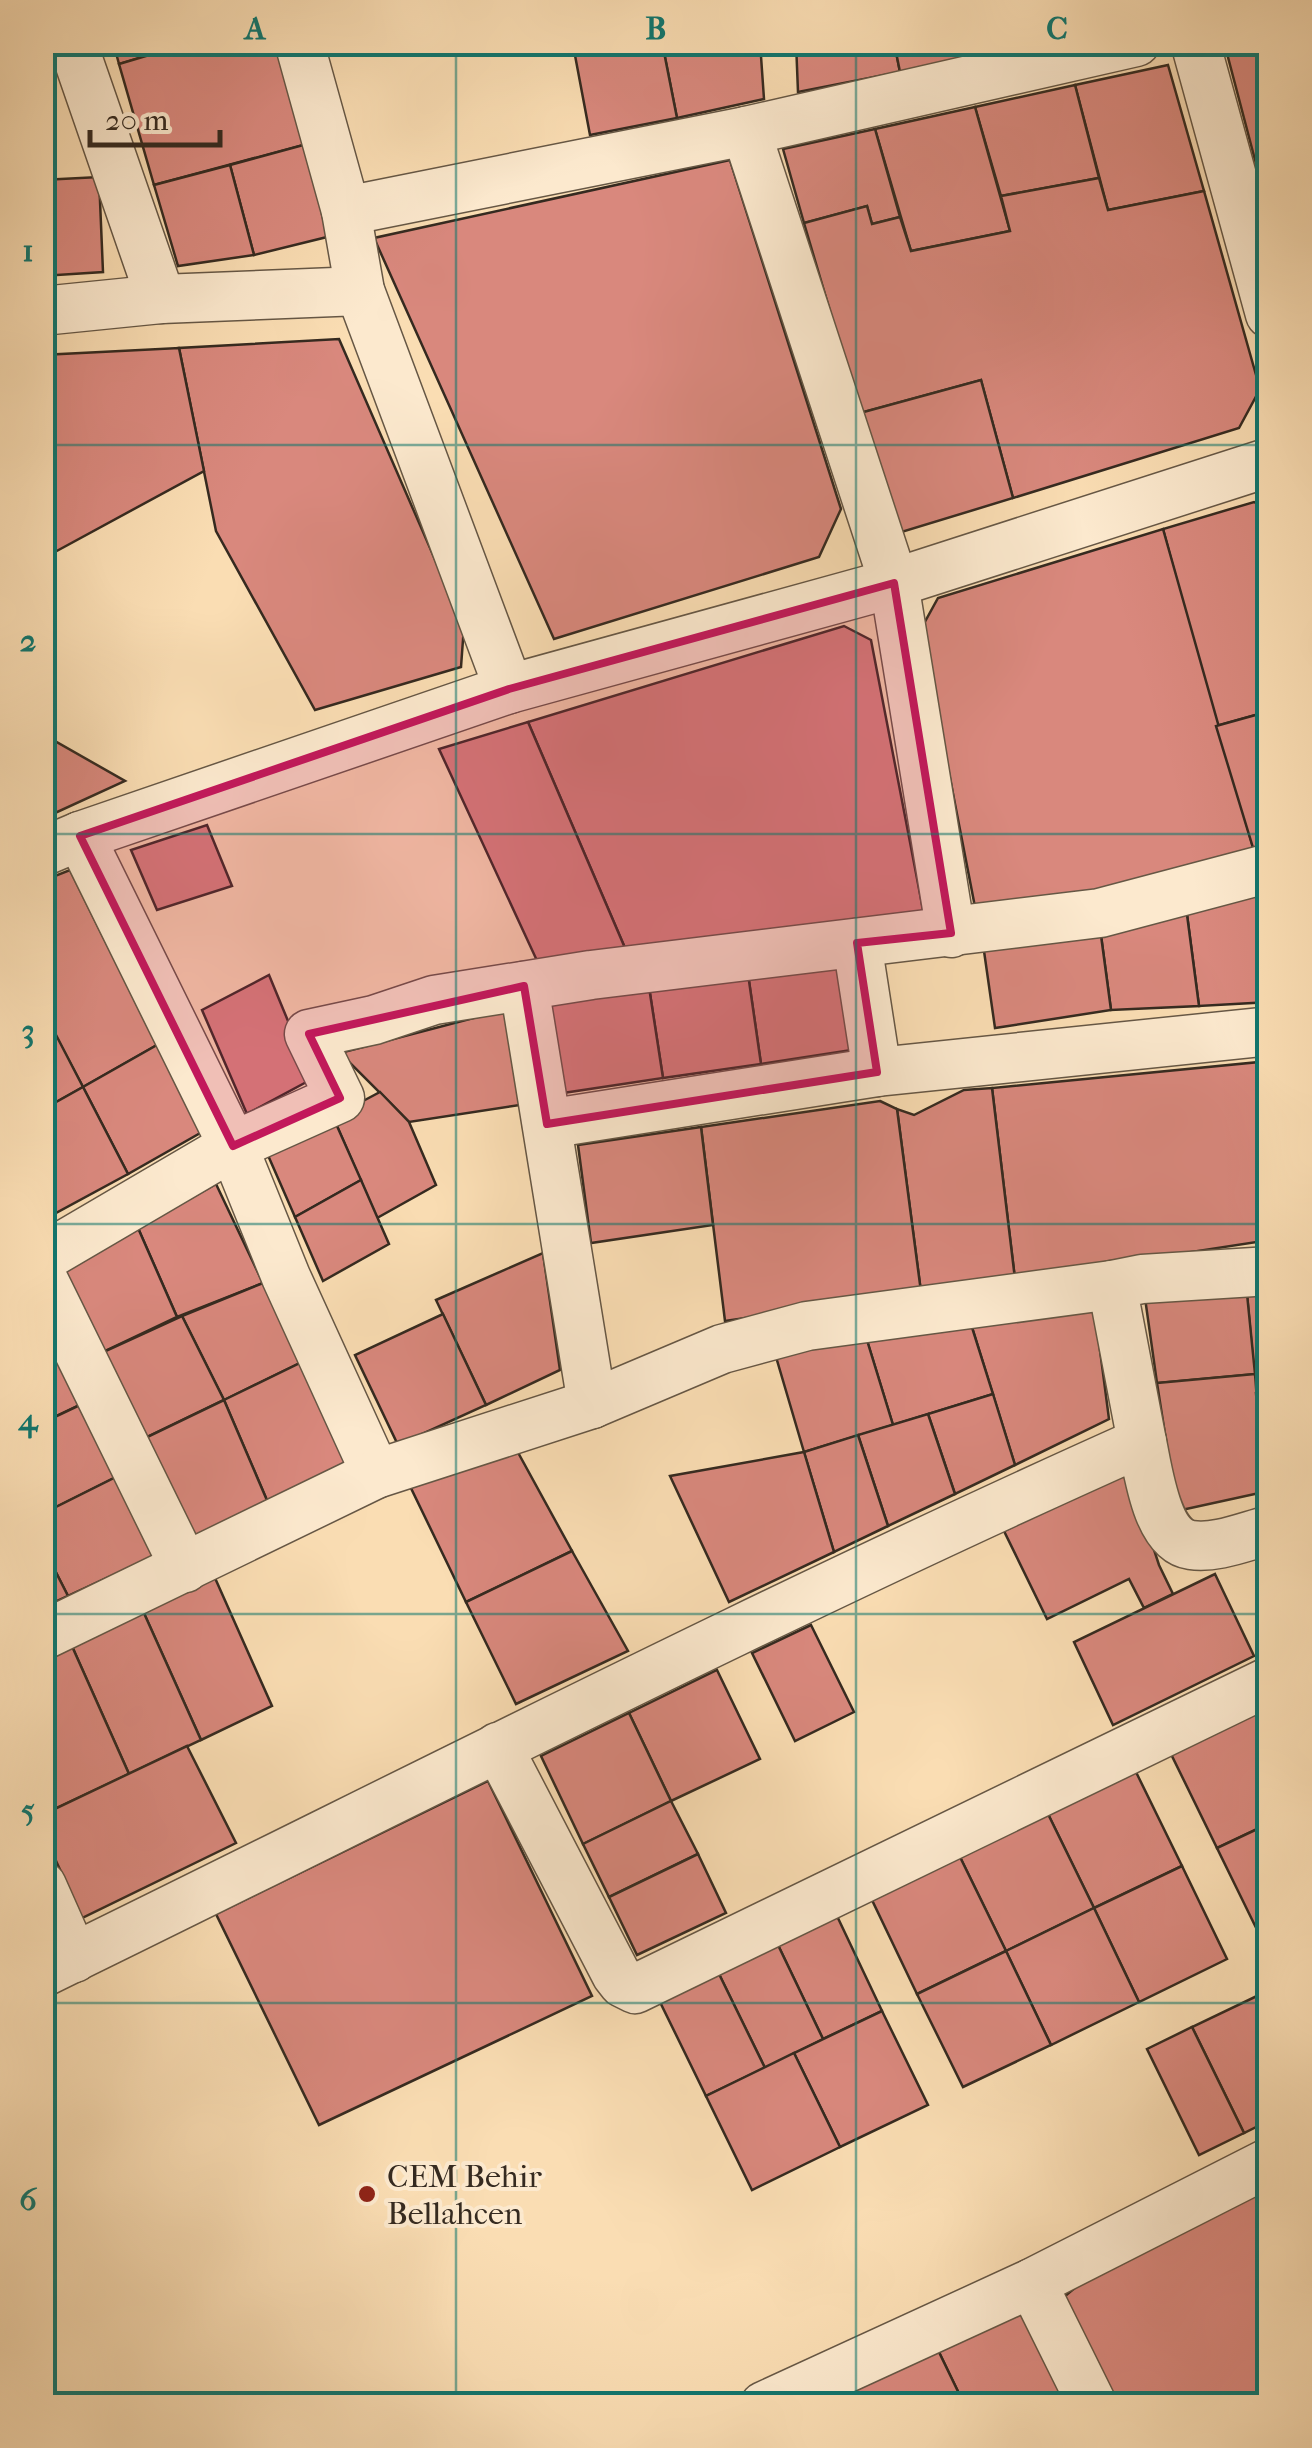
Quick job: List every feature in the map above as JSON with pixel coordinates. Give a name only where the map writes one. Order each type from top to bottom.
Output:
[{"type":"street","points":[[72,42],[161,299]]},
{"type":"street","points":[[299,42],[346,211],[360,290],[509,689]]},
{"type":"street","points":[[346,211],[746,130],[1136,42]]},
{"type":"street","points":[[1195,42],[1270,314]]},
{"type":"street","points":[[746,130],[894,583],[951,933]]},
{"type":"street","points":[[42,310],[161,299],[360,290]]},
{"type":"street","points":[[376,1474],[286,1276],[233,1146],[61,844],[509,689],[894,583],[1270,462]]},
{"type":"street","points":[[42,1258],[233,1146],[340,1098],[309,1034],[374,1020],[434,1000],[524,986],[1100,913],[1270,868]]},
{"type":"street","points":[[857,943],[877,1072]]},
{"type":"street","points":[[524,986],[592,1404]]},
{"type":"street","points":[[547,1124],[877,1072],[1270,1031]]},
{"type":"street","points":[[42,1636],[376,1474],[592,1404],[722,1349],[807,1326],[1142,1279],[1270,1271]]},
{"type":"street","points":[[42,1277],[186,1568]]},
{"type":"street","points":[[1112,1285],[1159,1512],[1178,1539],[1190,1545],[1218,1543],[1270,1530]]},
{"type":"street","points":[[42,1886],[58,1966],[954,1526],[1142,1442]]},
{"type":"street","points":[[498,1747],[616,1974],[635,1989],[1270,1681]]},
{"type":"street","points":[[764,2406],[822,2393],[1270,2162]]},
{"type":"street","points":[[1032,2284],[1093,2406]]},
{"type":"highlighted area","points":[[894,583],[951,933],[857,943],[877,1072],[547,1124],[524,986],[309,1034],[340,1098],[233,1146],[80,836],[509,689]]},
{"type":"building","points":[[113,42],[193,42],[119,64]]},
{"type":"building","points":[[193,42],[280,42],[307,144],[154,185],[119,64]]},
{"type":"building","points":[[618,42],[662,42],[677,118],[590,135],[574,50]]},
{"type":"building","points":[[662,42],[760,42],[764,99],[677,118]]},
{"type":"building","points":[[796,42],[894,42],[900,72],[798,92]]},
{"type":"building","points":[[894,42],[982,42],[982,55],[900,72]]},
{"type":"building","points":[[982,42],[1042,42],[982,55]]},
{"type":"building","points":[[1224,42],[1270,42],[1270,217]]},
{"type":"building","points":[[1168,65],[1204,191],[1108,210],[1075,85]]},
{"type":"building","points":[[1075,85],[1099,178],[1001,196],[975,107]]},
{"type":"building","points":[[975,107],[1010,231],[911,251],[875,129]]},
{"type":"building","points":[[875,129],[900,217],[872,224],[867,206],[804,223],[783,149]]},
{"type":"building","points":[[307,144],[331,236],[254,255],[230,165]]},
{"type":"building","points":[[730,160],[841,509],[819,557],[554,639],[374,238]]},
{"type":"building","points":[[230,165],[254,255],[178,266],[154,185]]},
{"type":"building","points":[[99,177],[103,272],[42,276],[42,180]]},
{"type":"building","points":[[1099,178],[1108,210],[1204,191],[1260,389],[1239,428],[1013,498],[981,380],[860,413],[804,223],[867,206],[872,224],[900,217],[911,251],[1010,231],[1001,196]]},
{"type":"building","points":[[339,339],[464,626],[461,667],[315,710],[216,531],[179,348]]},
{"type":"building","points":[[179,348],[204,471],[42,559],[42,355]]},
{"type":"building","points":[[981,380],[1013,498],[895,534],[860,413]]},
{"type":"building","points":[[1254,502],[1270,511],[1270,711],[1216,726],[1163,529]]},
{"type":"building","points":[[1163,529],[1254,851],[1085,895],[976,912],[921,629],[938,598]]},
{"type":"building","points":[[844,626],[871,640],[925,920],[628,955],[528,722]]},
{"type":"building","points":[[1270,711],[1270,847],[1254,851],[1216,726]]},
{"type":"building","points":[[528,722],[628,955],[539,965],[439,749]]},
{"type":"building","points":[[42,725],[48,737],[125,781],[42,819]]},
{"type":"building","points":[[207,825],[232,886],[157,910],[131,850]]},
{"type":"building","points":[[70,870],[157,1045],[83,1087],[42,1010],[42,881]]},
{"type":"building","points":[[1270,887],[1270,1002],[1199,1006],[1186,907]]},
{"type":"building","points":[[1186,907],[1199,1006],[1111,1010],[1100,928]]},
{"type":"building","points":[[1100,928],[1111,1010],[995,1028],[983,944]]},
{"type":"building","points":[[844,962],[858,1049],[761,1064],[748,974]]},
{"type":"building","points":[[748,974],[761,1064],[663,1078],[649,987]]},
{"type":"building","points":[[269,975],[312,1079],[247,1114],[202,1010]]},
{"type":"building","points":[[649,987],[663,1078],[563,1093],[549,1000]]},
{"type":"building","points":[[42,1009],[55,1033],[42,1040]]},
{"type":"building","points":[[508,1009],[520,1105],[409,1122],[340,1053]]},
{"type":"building","points":[[55,1033],[83,1087],[42,1110],[42,1040]]},
{"type":"building","points":[[157,1045],[202,1132],[128,1174],[83,1087]]},
{"type":"building","points":[[1270,1061],[1270,1240],[1015,1279],[992,1088]]},
{"type":"building","points":[[83,1087],[128,1174],[54,1214],[42,1194],[42,1110]]},
{"type":"building","points":[[992,1088],[1015,1279],[921,1292],[897,1109],[914,1115],[964,1090]]},
{"type":"building","points":[[380,1092],[409,1122],[436,1185],[377,1218],[333,1117]]},
{"type":"building","points":[[880,1101],[897,1109],[921,1292],[725,1321],[701,1127]]},
{"type":"building","points":[[333,1117],[361,1180],[295,1217],[267,1153]]},
{"type":"building","points":[[701,1127],[713,1225],[591,1243],[578,1145]]},
{"type":"building","points":[[361,1180],[389,1244],[323,1281],[295,1217]]},
{"type":"building","points":[[216,1184],[263,1283],[177,1317],[138,1228]]},
{"type":"building","points":[[138,1228],[177,1317],[99,1354],[59,1271]]},
{"type":"building","points":[[543,1253],[560,1370],[486,1405],[436,1300]]},
{"type":"building","points":[[263,1283],[300,1363],[224,1400],[182,1316]]},
{"type":"building","points":[[1270,1293],[1270,1391],[1256,1393],[1247,1294]]},
{"type":"building","points":[[1247,1294],[1255,1374],[1157,1383],[1145,1298]]},
{"type":"building","points":[[1094,1304],[1109,1419],[1015,1465],[970,1321]]},
{"type":"building","points":[[443,1314],[486,1405],[398,1445],[355,1355]]},
{"type":"building","points":[[182,1316],[224,1400],[141,1440],[99,1354]]},
{"type":"building","points":[[970,1321],[993,1394],[893,1425],[866,1337]]},
{"type":"building","points":[[42,1325],[82,1404],[42,1423]]},
{"type":"building","points":[[866,1337],[893,1425],[804,1452],[774,1350]]},
{"type":"building","points":[[300,1363],[348,1468],[269,1505],[224,1400]]},
{"type":"building","points":[[1255,1374],[1264,1492],[1177,1511],[1157,1383]]},
{"type":"building","points":[[1270,1391],[1270,1491],[1264,1492],[1256,1393]]},
{"type":"building","points":[[993,1394],[1015,1465],[955,1494],[928,1414]]},
{"type":"building","points":[[224,1400],[269,1505],[190,1541],[141,1440]]},
{"type":"building","points":[[82,1404],[118,1476],[42,1514],[42,1423]]},
{"type":"building","points":[[928,1414],[955,1494],[888,1526],[858,1435]]},
{"type":"building","points":[[858,1435],[888,1526],[834,1552],[804,1452]]},
{"type":"building","points":[[509,1436],[572,1551],[466,1602],[409,1484]]},
{"type":"building","points":[[804,1452],[834,1552],[729,1602],[670,1476]]},
{"type":"building","points":[[1128,1471],[1159,1565],[1173,1594],[1144,1608],[1129,1579],[1047,1619],[1004,1531]]},
{"type":"building","points":[[118,1476],[157,1555],[68,1596],[42,1545],[42,1514]]},
{"type":"building","points":[[42,1545],[68,1596],[42,1608]]},
{"type":"building","points":[[572,1551],[628,1651],[516,1704],[466,1602]]},
{"type":"building","points":[[1215,1574],[1254,1656],[1113,1725],[1074,1642]]},
{"type":"building","points":[[215,1578],[272,1706],[201,1740],[143,1611]]},
{"type":"building","points":[[143,1611],[201,1740],[129,1774],[71,1644]]},
{"type":"building","points":[[811,1625],[854,1712],[795,1741],[752,1653]]},
{"type":"building","points":[[71,1644],[129,1774],[42,1815],[42,1656]]},
{"type":"building","points":[[717,1670],[760,1759],[671,1801],[629,1713]]},
{"type":"building","points":[[1270,1707],[1270,1823],[1217,1848],[1171,1754]]},
{"type":"building","points":[[629,1713],[671,1801],[583,1844],[541,1756]]},
{"type":"building","points":[[187,1746],[236,1843],[82,1918],[42,1830],[42,1815]]},
{"type":"building","points":[[1136,1772],[1182,1866],[1094,1908],[1048,1814]]},
{"type":"building","points":[[488,1781],[592,1996],[319,2125],[216,1914]]},
{"type":"building","points":[[671,1801],[698,1854],[609,1897],[583,1844]]},
{"type":"building","points":[[1048,1814],[1094,1908],[1006,1951],[960,1857]]},
{"type":"building","points":[[1270,1823],[1270,1939],[1263,1942],[1217,1848]]},
{"type":"building","points":[[698,1854],[726,1913],[637,1955],[609,1897]]},
{"type":"building","points":[[960,1857],[1006,1951],[917,1994],[872,1900]]},
{"type":"building","points":[[1182,1866],[1227,1959],[1139,2002],[1094,1908]]},
{"type":"building","points":[[1094,1908],[1139,2002],[1051,2045],[1006,1951]]},
{"type":"building","points":[[837,1916],[882,2011],[823,2039],[778,1945]]},
{"type":"building","points":[[778,1945],[823,2039],[765,2068],[719,1974]]},
{"type":"building","points":[[1006,1951],[1051,2045],[963,2087],[917,1994]]},
{"type":"building","points":[[719,1974],[765,2068],[706,2096],[660,2002]]},
{"type":"building","points":[[1270,1989],[1270,2017],[1259,1995]]},
{"type":"building","points":[[1259,1995],[1270,2017],[1270,2120],[1244,2133],[1192,2027]]},
{"type":"building","points":[[882,2011],[928,2105],[840,2147],[794,2053]]},
{"type":"building","points":[[1192,2027],[1244,2133],[1199,2155],[1147,2049]]},
{"type":"building","points":[[794,2053],[840,2147],[752,2190],[706,2096]]},
{"type":"building","points":[[1270,2187],[1270,2406],[1117,2406],[1064,2297],[1095,2271]]},
{"type":"building","points":[[1025,2305],[1068,2393],[1043,2406],[965,2406],[937,2348]]},
{"type":"building","points":[[937,2348],[965,2406],[856,2406],[849,2391]]},
{"type":"place","name":"CEM Behir Bellahcen","points":[[367,2194]]}]
